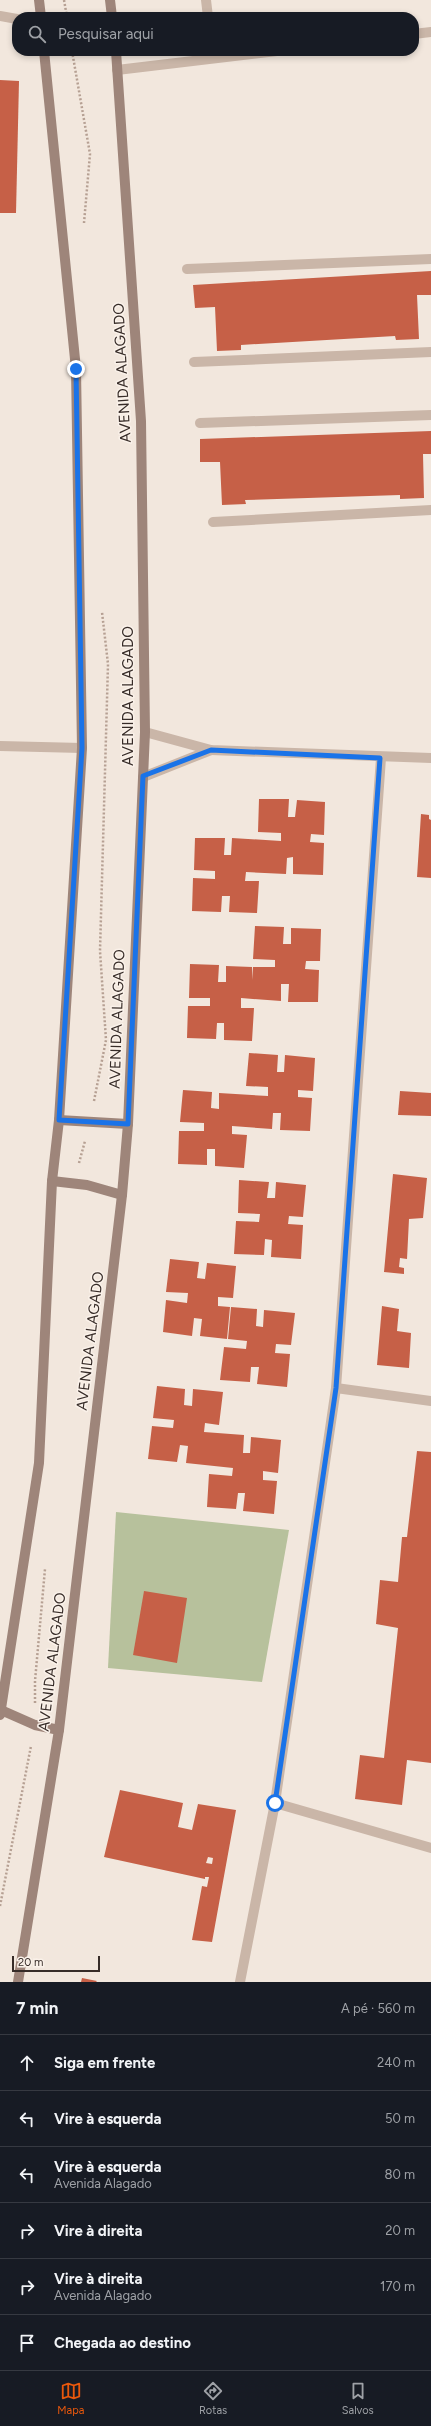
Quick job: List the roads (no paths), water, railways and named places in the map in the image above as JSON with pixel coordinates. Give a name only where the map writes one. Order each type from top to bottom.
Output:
[{"type":"main road","points":[[39,0],[40,12]]},
{"type":"main road","points":[[110,0],[111,12]]},
{"type":"main road","points":[[45,56],[76,369],[82,748],[59,1120],[52,1180],[39,1463],[1,1713],[35,1725],[59,1730]]},
{"type":"main road","name":"AVENIDA ALAGADO","points":[[18,1982],[59,1730],[122,1195],[128,1124],[145,732],[141,421],[116,56]]},
{"type":"main road","points":[[59,1120],[128,1124]]},
{"type":"main road","points":[[52,1180],[87,1186],[122,1195]]},
{"type":"street","points":[[206,0],[207,12]]},
{"type":"street","points":[[0,16],[12,18]]},
{"type":"street","points":[[419,33],[431,32]]},
{"type":"street","points":[[117,70],[207,56]]},
{"type":"street","points":[[187,269],[431,259]]},
{"type":"street","points":[[194,362],[431,352]]},
{"type":"street","points":[[200,423],[431,415]]},
{"type":"street","points":[[213,522],[431,510]]},
{"type":"street","points":[[145,732],[211,750],[380,758],[431,758]]},
{"type":"street","points":[[0,746],[82,748]]},
{"type":"street","points":[[143,776],[211,750]]},
{"type":"street","points":[[240,1982],[275,1803],[336,1388],[380,758]]},
{"type":"street","points":[[336,1388],[431,1401]]},
{"type":"street","points":[[275,1803],[431,1848]]}]
